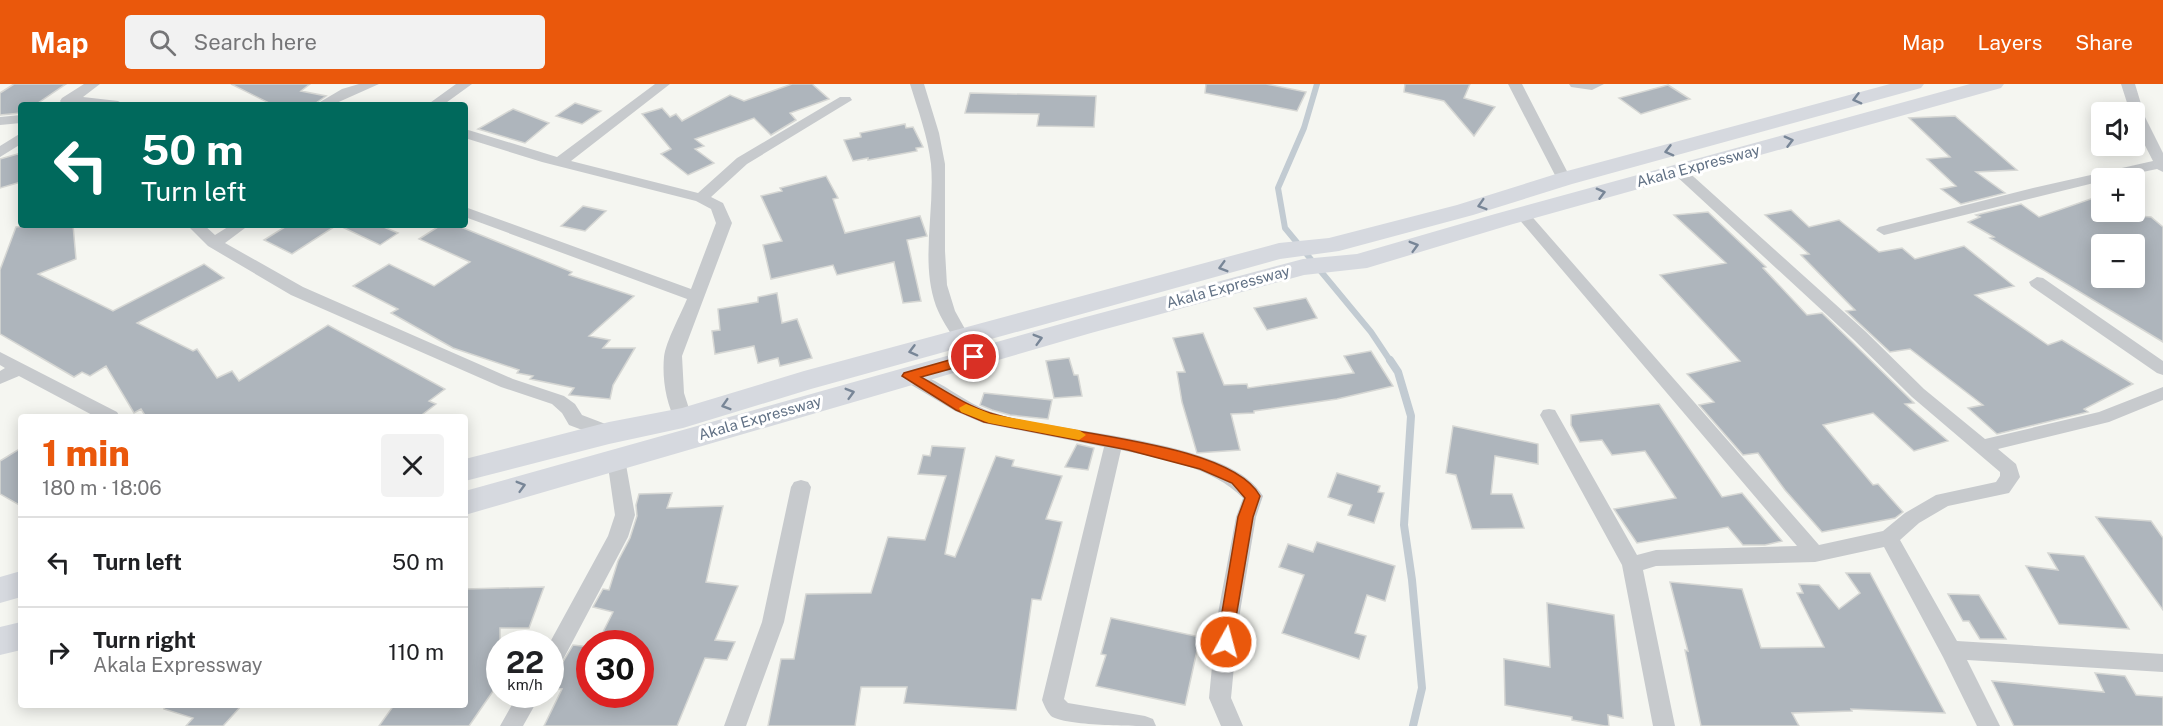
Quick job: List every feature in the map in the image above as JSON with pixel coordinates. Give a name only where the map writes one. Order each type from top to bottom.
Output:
[{"type":"main road","name":"Akala Expressway","points":[[468,502],[683,418],[804,381],[1279,251],[1330,246],[1465,210],[1564,179],[1914,84]]},
{"type":"main road","name":"Akala Expressway","points":[[468,470],[613,446],[909,376],[1303,267],[1358,262],[1522,214],[1994,84]]},
{"type":"main road","points":[[0,590],[18,585]]},
{"type":"main road","points":[[0,641],[18,637]]},
{"type":"street","points":[[66,102],[93,84]]},
{"type":"street","points":[[328,102],[347,92],[372,84]]},
{"type":"street","points":[[439,102],[465,84]]},
{"type":"street","points":[[560,162],[663,84]]},
{"type":"street","points":[[917,84],[933,136],[938,164],[940,200],[938,271],[942,300],[962,338]]},
{"type":"street","points":[[1515,84],[1564,179]]},
{"type":"street","points":[[1576,84],[1592,86],[1597,84]]},
{"type":"street","points":[[1884,230],[2034,192],[2161,166],[2138,117],[2128,84]]},
{"type":"street","points":[[701,198],[726,173],[742,161],[844,100]]},
{"type":"street","points":[[0,121],[18,119]]},
{"type":"street","points":[[468,134],[560,162],[701,198],[718,206],[724,223],[673,356],[675,393],[683,418]]},
{"type":"street","points":[[0,153],[18,139]]},
{"type":"street","points":[[1632,564],[1656,558],[1815,554],[1889,538],[1912,518],[1943,500],[2002,488],[2010,477],[2009,469],[1918,393],[1859,335],[1679,171]]},
{"type":"street","points":[[468,213],[696,297]]},
{"type":"street","points":[[1522,214],[1815,554]]},
{"type":"street","points":[[198,228],[214,243],[297,291],[507,383],[558,400],[569,409],[575,420],[613,446],[625,515],[618,537],[564,639]]},
{"type":"street","points":[[214,243],[236,228]]},
{"type":"street","points":[[2037,282],[2163,369]]},
{"type":"street","points":[[0,358],[105,414]]},
{"type":"street","points":[[0,378],[20,368]]},
{"type":"street","points":[[909,376],[961,406],[989,418],[1114,442],[1204,464],[1237,480],[1253,496],[1245,517],[1227,624],[1220,698],[1232,726]]},
{"type":"street","points":[[1980,447],[2103,417],[2163,393]]},
{"type":"street","points":[[1549,415],[1632,564],[1664,726]]},
{"type":"street","points":[[1114,442],[1053,700],[1059,710],[1065,713],[1145,726]]},
{"type":"street","points":[[735,726],[773,622],[801,487]]},
{"type":"street","points":[[1889,538],[1951,650],[1989,726]]},
{"type":"street","points":[[1951,650],[2163,663]]},
{"type":"street","points":[[511,726],[522,708]]},
{"type":"building","points":[[14,84],[66,84],[39,102],[18,102],[18,113],[0,115],[0,93]]},
{"type":"building","points":[[231,84],[310,84],[301,91],[326,96],[317,102],[267,102]]},
{"type":"building","points":[[792,84],[812,84],[829,99],[790,113],[796,120],[771,135],[754,118],[695,139],[704,146],[695,149],[714,163],[688,175],[661,154],[671,149],[642,114],[662,108],[670,117],[676,114],[682,121],[730,95],[744,101]]},
{"type":"building","points":[[1206,84],[1266,84],[1306,92],[1297,111],[1205,93]]},
{"type":"building","points":[[1405,84],[1470,84],[1464,98],[1495,107],[1474,136],[1444,101],[1404,92]]},
{"type":"building","points":[[1668,85],[1690,99],[1641,114],[1619,98]]},
{"type":"building","points":[[970,93],[1096,96],[1094,127],[1037,126],[1039,114],[965,113]]},
{"type":"building","points":[[575,103],[601,111],[582,124],[556,116]]},
{"type":"building","points":[[513,109],[549,123],[525,143],[478,129]]},
{"type":"building","points":[[1955,116],[2017,170],[1976,172],[2005,193],[1961,204],[1941,189],[1956,186],[1927,159],[1950,157],[1909,118]]},
{"type":"building","points":[[905,124],[906,128],[913,127],[923,147],[916,148],[917,151],[853,161],[844,140],[861,137],[860,133]]},
{"type":"building","points":[[18,154],[18,183],[0,188],[0,159]]},
{"type":"building","points":[[826,176],[838,198],[833,199],[845,233],[920,216],[927,236],[907,240],[921,301],[903,303],[894,262],[837,275],[833,265],[771,279],[763,245],[782,241],[761,196],[782,191],[780,188]]},
{"type":"building","points":[[2091,199],[2091,222],[2145,222],[2145,216],[2151,217],[2163,227],[2163,342],[1990,238],[1994,237],[1968,222],[1980,217],[1976,215],[2021,204],[2039,217]]},
{"type":"building","points":[[583,206],[606,211],[585,231],[561,226]]},
{"type":"building","points":[[1791,210],[1809,227],[1839,220],[1879,252],[1902,248],[1915,259],[1964,246],[2014,286],[1975,295],[2048,345],[2062,340],[2133,384],[2084,409],[2088,412],[1997,434],[1968,408],[1983,405],[1910,349],[1890,352],[1846,311],[1855,310],[1801,255],[1809,254],[1765,215]]},
{"type":"building","points":[[1708,212],[1766,267],[1763,268],[1807,315],[1822,313],[1914,403],[1905,404],[1948,441],[1914,451],[1873,413],[1823,425],[1873,485],[1878,484],[1903,512],[1895,518],[1822,532],[1785,490],[1758,453],[1743,455],[1699,405],[1714,402],[1687,374],[1740,361],[1660,275],[1726,263],[1674,215]]},
{"type":"building","points":[[16,227],[73,228],[76,259],[38,274],[113,311],[204,264],[224,278],[137,323],[193,351],[197,349],[217,378],[232,371],[239,381],[328,325],[445,389],[429,401],[436,404],[423,414],[144,414],[141,409],[134,413],[106,366],[90,376],[82,372],[74,377],[0,334],[0,270]]},
{"type":"building","points":[[283,228],[332,228],[292,254],[264,240]]},
{"type":"building","points":[[344,228],[386,228],[398,233],[380,245]]},
{"type":"building","points":[[436,228],[463,228],[572,272],[569,275],[634,296],[589,336],[610,340],[603,348],[635,348],[613,385],[610,399],[569,395],[574,388],[530,379],[533,376],[517,373],[519,370],[453,348],[391,313],[398,309],[353,286],[389,264],[434,286],[470,262],[419,239]]},
{"type":"building","points":[[777,293],[782,323],[797,319],[812,358],[780,366],[778,358],[758,363],[754,346],[715,354],[712,331],[720,330],[718,309],[758,302],[758,297]]},
{"type":"building","points":[[1306,298],[1317,318],[1267,330],[1254,308]]},
{"type":"building","points":[[1203,333],[1224,385],[1247,384],[1248,388],[1354,373],[1344,356],[1371,351],[1393,386],[1337,399],[1254,411],[1254,413],[1231,414],[1240,450],[1197,453],[1182,402],[1177,372],[1185,372],[1173,338]]},
{"type":"building","points":[[1069,358],[1074,375],[1078,375],[1082,396],[1054,398],[1046,361]]},
{"type":"building","points":[[984,393],[1052,400],[1048,419],[1010,415],[992,410],[980,405]]},
{"type":"building","points":[[1659,404],[1722,497],[1742,493],[1782,541],[1765,545],[1743,545],[1728,527],[1637,543],[1614,509],[1676,498],[1645,451],[1612,455],[1602,440],[1580,442],[1571,425],[1571,415]]},
{"type":"building","points":[[1453,426],[1538,444],[1538,464],[1495,456],[1491,494],[1512,494],[1524,528],[1472,529],[1456,475],[1446,473]]},
{"type":"building","points":[[1077,444],[1094,448],[1088,470],[1065,467]]},
{"type":"building","points":[[932,446],[965,448],[945,554],[955,557],[996,456],[1014,460],[1012,466],[1062,476],[1046,519],[1062,522],[1041,600],[1032,599],[1016,710],[904,703],[907,687],[861,687],[855,726],[768,726],[781,659],[794,659],[806,594],[871,593],[888,537],[925,540],[946,476],[918,474],[923,455],[930,456]]},
{"type":"building","points":[[18,450],[18,504],[0,494],[0,461]]},
{"type":"building","points":[[1337,473],[1380,486],[1378,492],[1384,493],[1374,523],[1348,515],[1352,505],[1328,497]]},
{"type":"building","points":[[672,493],[667,508],[723,506],[706,582],[738,586],[715,640],[735,642],[727,660],[705,658],[677,726],[544,726],[553,708],[564,708],[564,660],[573,645],[576,645],[576,708],[654,708],[654,630],[604,630],[613,612],[593,607],[603,589],[609,590],[618,561],[630,538],[637,516],[636,505],[639,494]]},
{"type":"building","points":[[2096,517],[2151,521],[2163,538],[2163,610]]},
{"type":"building","points":[[1317,542],[1395,566],[1385,601],[1367,595],[1355,633],[1366,636],[1359,659],[1282,633],[1304,575],[1279,567],[1288,544],[1313,552]]},
{"type":"building","points":[[2048,553],[2084,556],[2129,629],[2059,624],[2026,566],[2058,570]]},
{"type":"building","points":[[1846,573],[1870,573],[1945,713],[1851,709],[1852,711],[1792,713],[1799,726],[1701,726],[1685,650],[1688,651],[1670,582],[1742,589],[1761,648],[1824,647],[1797,593],[1803,593],[1799,584],[1819,585],[1839,609],[1860,593]]},
{"type":"building","points":[[544,587],[529,628],[486,630],[486,701],[469,726],[379,726],[392,708],[468,708],[468,589]]},
{"type":"building","points":[[1948,594],[1979,595],[2006,639],[1980,639],[1969,621],[1963,621]]},
{"type":"building","points":[[1547,603],[1614,615],[1623,718],[1608,715],[1609,726],[1605,726],[1572,720],[1572,717],[1505,705],[1504,659],[1550,667]]},
{"type":"building","points":[[1111,618],[1200,637],[1185,705],[1096,686],[1106,655],[1101,654]]},
{"type":"building","points":[[2095,673],[2125,676],[2136,695],[2163,697],[2163,726],[2014,726],[1992,681],[2104,692]]},
{"type":"building","points":[[239,708],[223,726],[186,726],[193,718],[164,709]]},
{"type":"waterway","points":[[1317,84],[1304,128],[1278,188],[1285,228],[1371,332],[1391,362]]},
{"type":"waterway","points":[[1390,360],[1398,372],[1411,416],[1404,525],[1412,580],[1422,688],[1413,726]]},
{"type":"slow traffic","points":[[966,408],[989,418],[1079,435]]},
{"type":"route","points":[[974,357],[909,376],[961,406],[989,418],[1128,445],[1204,464],[1237,480],[1253,496],[1245,517],[1226,642]]}]
